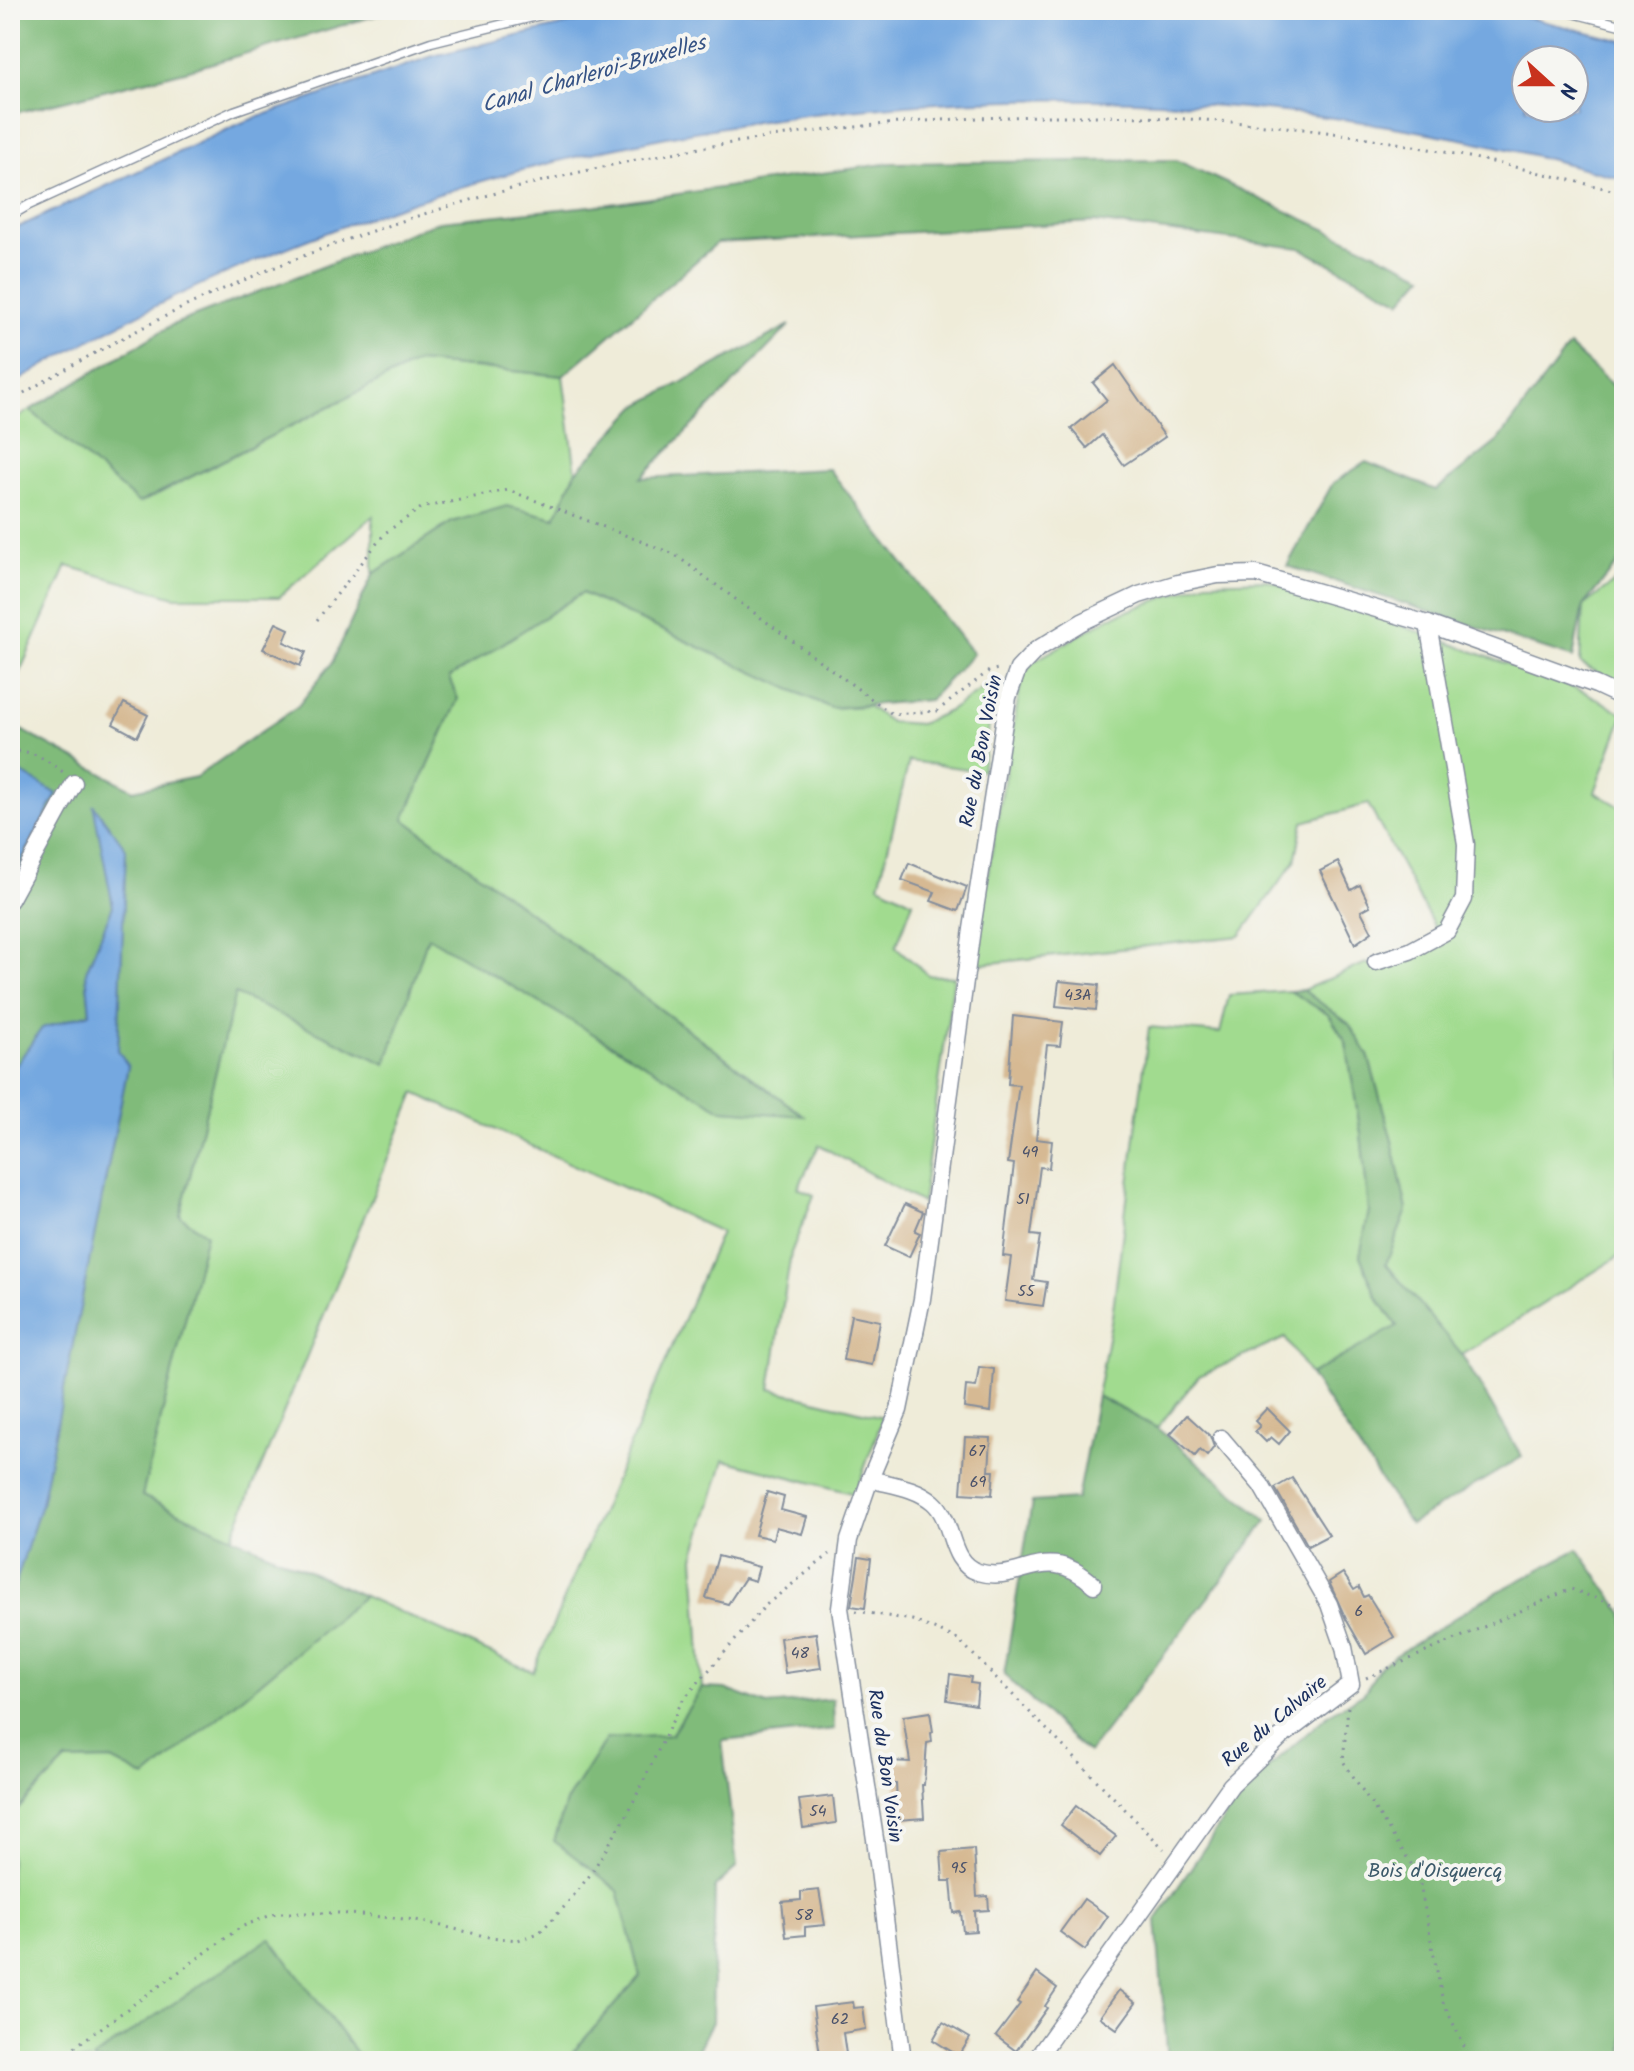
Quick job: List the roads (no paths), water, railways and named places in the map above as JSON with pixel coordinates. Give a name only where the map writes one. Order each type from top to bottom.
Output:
[{"type":"street","name":"Rue du Bon Voisin","points":[[903,2061],[875,1839],[840,1608],[849,1540],[899,1410],[922,1299],[972,929],[1008,697],[1018,669],[1036,650],[1082,622],[1139,595],[1218,575],[1256,574],[1428,624],[1624,698]]},
{"type":"street","points":[[1376,962],[1410,951],[1447,931],[1464,899],[1466,844],[1428,624]]},
{"type":"street","points":[[10,900],[74,783]]},
{"type":"street","name":"Rue du Calvaire","points":[[1035,2061],[1231,1785],[1280,1738],[1351,1684],[1344,1647],[1329,1604],[1261,1485],[1221,1438]]},
{"type":"street","points":[[870,1479],[912,1489],[934,1502],[947,1522],[961,1562],[975,1571],[988,1574],[1052,1563],[1070,1568],[1094,1585]]},
{"type":"lane","points":[[10,216],[234,111],[431,42],[561,10]]},
{"type":"lane","points":[[1561,10],[1624,26]]},
{"type":"water","name":"Canal Charleroi-Bruxelles","points":[[627,10],[1497,10],[1624,41],[1624,179],[1502,148],[1421,132],[1340,119],[1217,106],[1135,101],[990,101],[843,111],[697,132],[552,162],[409,204],[271,255],[137,315],[10,386],[10,231],[241,123],[433,56]]},
{"type":"water","points":[[10,766],[57,794],[10,882]]},
{"type":"water","points":[[93,804],[126,849],[118,1050],[128,1066],[41,1504],[10,1600],[10,1074],[42,1028],[90,1013],[86,972],[113,906]]},
{"type":"park label","name":"Bois d'Oisquercq","points":[[1435,1872]]}]
